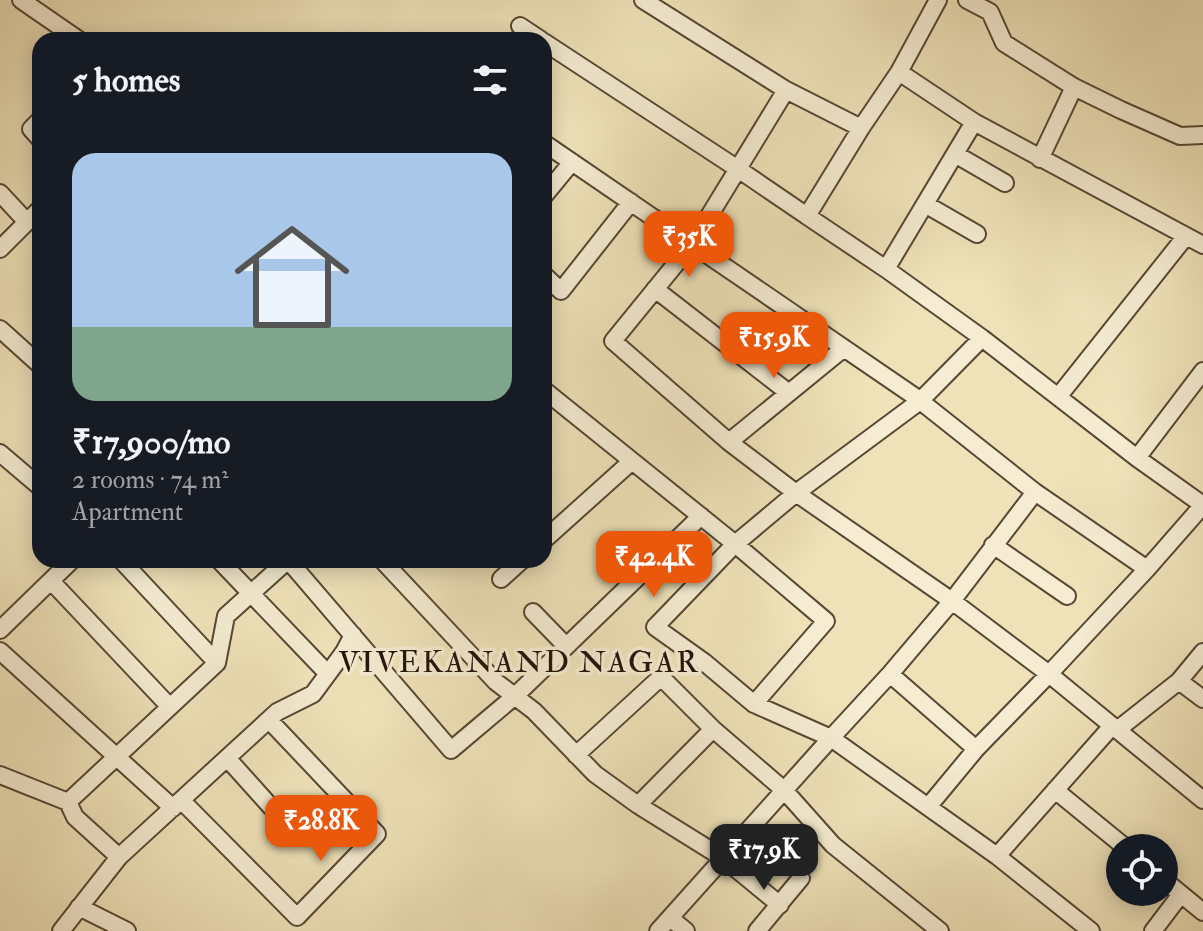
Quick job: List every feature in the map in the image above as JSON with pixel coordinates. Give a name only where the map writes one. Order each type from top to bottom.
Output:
[{"type":"street","points":[[21,0],[67,32]]},
{"type":"street","points":[[643,0],[786,90],[861,128]]},
{"type":"street","points":[[807,216],[899,72],[938,0]]},
{"type":"street","points":[[967,0],[990,12],[1004,43],[1074,87],[1180,136],[1203,135]]},
{"type":"street","points":[[520,26],[529,32]]},
{"type":"street","points":[[552,48],[886,269],[1203,505],[1147,569],[976,749],[928,807]]},
{"type":"street","points":[[899,72],[974,122],[1203,245]]},
{"type":"street","points":[[1040,159],[1074,87]]},
{"type":"street","points":[[786,90],[692,244],[613,341],[729,442],[1049,674],[1203,800]]},
{"type":"street","points":[[886,269],[974,122]]},
{"type":"street","points":[[552,148],[920,401],[1035,492],[1147,569]]},
{"type":"street","points":[[955,154],[1005,183]]},
{"type":"street","points":[[552,186],[572,162]]},
{"type":"street","points":[[0,193],[27,222]]},
{"type":"street","points":[[552,283],[561,291],[631,202]]},
{"type":"street","points":[[925,204],[977,234]]},
{"type":"street","points":[[0,249],[32,217]]},
{"type":"street","points":[[1058,397],[1186,236]]},
{"type":"street","points":[[655,289],[789,393]]},
{"type":"street","points":[[0,329],[32,358]]},
{"type":"street","points":[[982,338],[920,401],[796,493],[734,545],[655,627],[704,662],[754,704],[831,738],[997,856],[1084,929]]},
{"type":"street","points":[[729,442],[844,348]]},
{"type":"street","points":[[1137,458],[1203,371]]},
{"type":"street","points":[[552,396],[826,621],[754,704]]},
{"type":"street","points":[[0,453],[32,480]]},
{"type":"street","points":[[552,533],[632,461]]},
{"type":"street","points":[[658,931],[890,674],[952,601],[1035,492]]},
{"type":"street","points":[[295,568],[451,750],[515,696],[701,516]]},
{"type":"street","points":[[993,545],[1067,596]]},
{"type":"street","points":[[0,630],[64,568]]},
{"type":"street","points":[[128,568],[217,663]]},
{"type":"street","points":[[227,568],[328,674]]},
{"type":"street","points":[[68,802],[217,663],[226,616],[279,568]]},
{"type":"street","points":[[389,568],[496,682],[534,711],[595,774],[723,858],[780,905]]},
{"type":"street","points":[[501,579],[513,568]]},
{"type":"street","points":[[51,581],[170,707]]},
{"type":"street","points":[[533,612],[566,646]]},
{"type":"street","points":[[61,931],[119,857],[277,712],[313,694],[353,635]]},
{"type":"street","points":[[0,651],[117,757],[177,804],[297,917],[377,834],[269,720]]},
{"type":"street","points":[[997,856],[1115,728],[1179,681],[1203,652]]},
{"type":"street","points":[[890,674],[976,749]]},
{"type":"street","points":[[576,755],[661,677],[713,729],[784,790],[833,845],[940,931]]},
{"type":"street","points":[[1179,681],[1203,699]]},
{"type":"street","points":[[638,805],[713,729]]},
{"type":"street","points":[[227,758],[271,807]]},
{"type":"street","points":[[0,775],[68,802],[75,817],[119,857]]},
{"type":"street","points":[[1055,790],[1109,834]]},
{"type":"street","points":[[757,931],[801,878]]},
{"type":"street","points":[[1178,892],[1203,912]]},
{"type":"street","points":[[1153,931],[1181,894]]},
{"type":"street","points":[[79,907],[127,931]]},
{"type":"street","points":[[670,918],[686,931]]},
{"type":"district","name":"VIVEKANAND NAGAR","points":[[519,662]]}]
